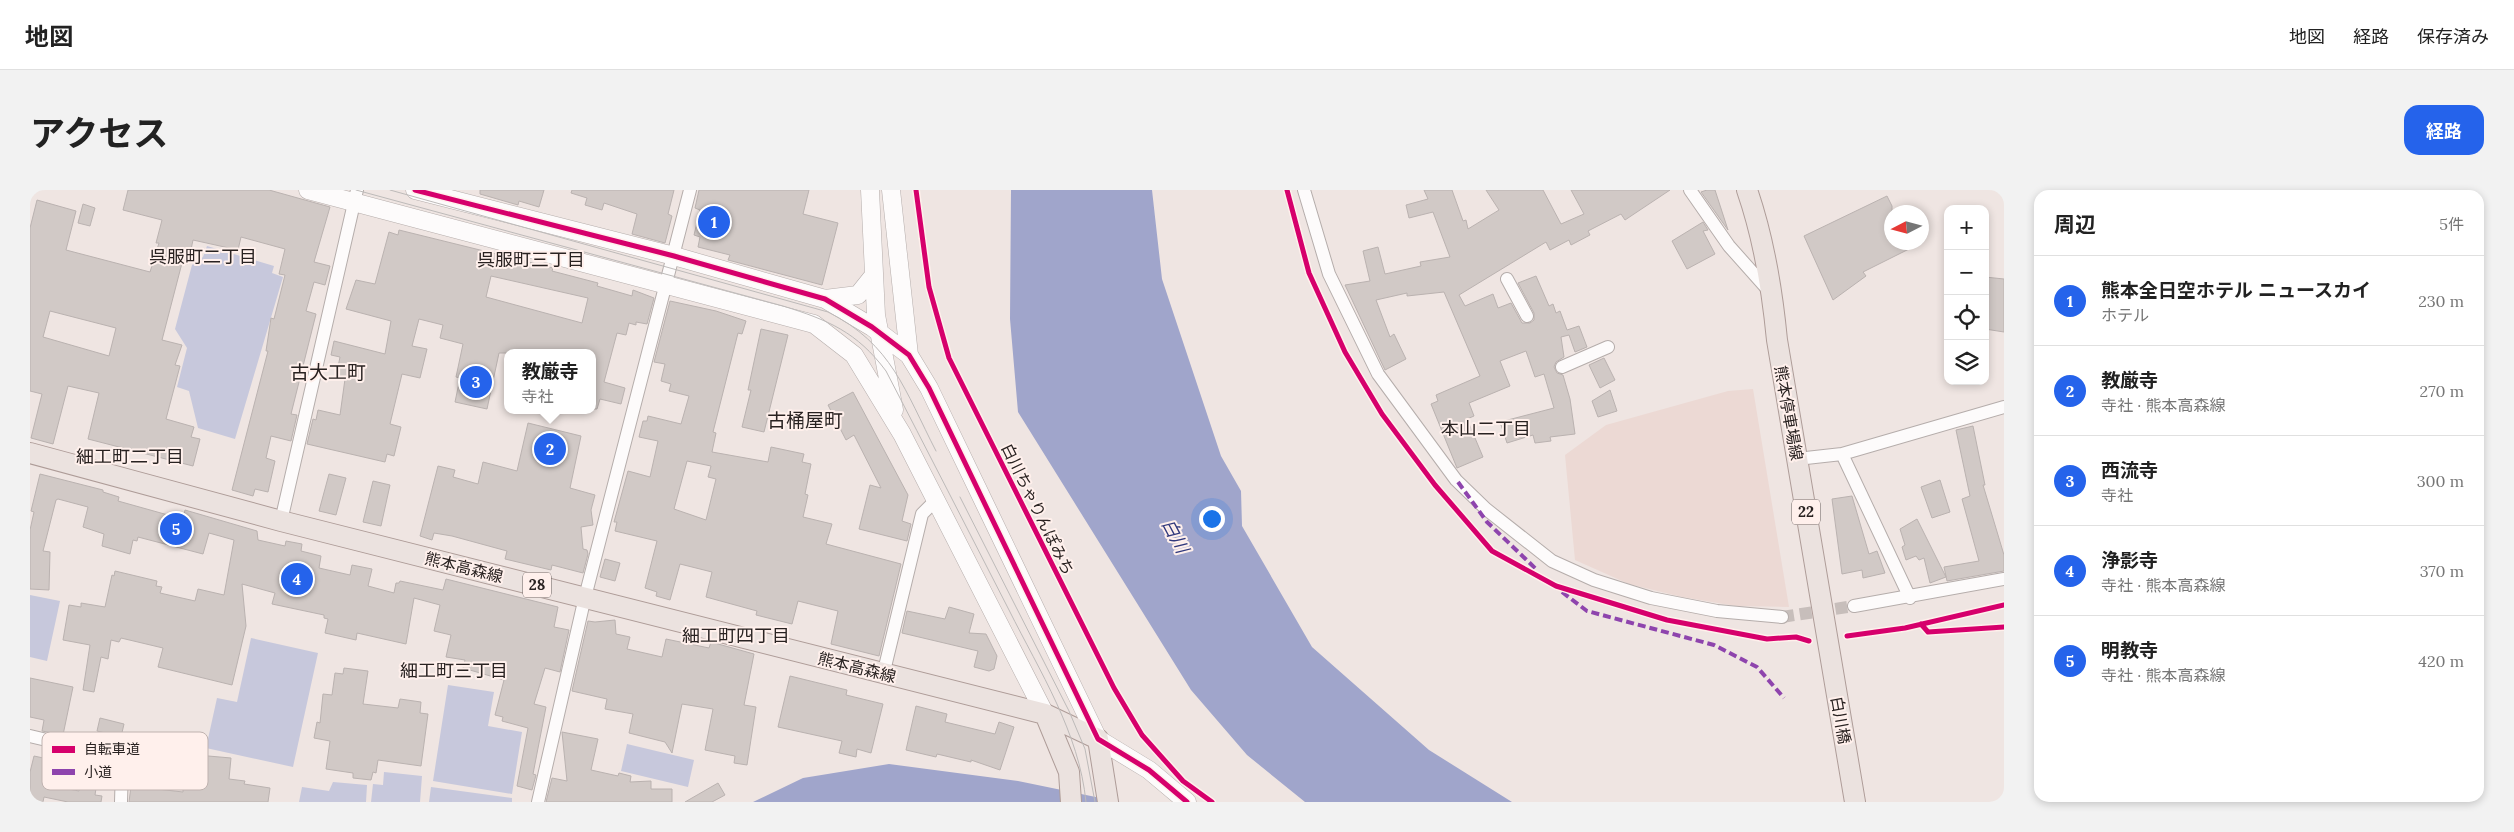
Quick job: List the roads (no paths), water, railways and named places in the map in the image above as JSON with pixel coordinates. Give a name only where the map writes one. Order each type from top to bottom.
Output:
[{"type":"main road","name":"熊本停車場線","points":[[1747,190],[1760,226],[1773,296],[1777,340],[1827,638]]},
{"type":"main road","name":"熊本高森線","points":[[30,453],[281,521],[1045,714],[1098,739]]},
{"type":"main road","name":"白川橋","points":[[1827,638],[1855,802]]},
{"type":"main road","points":[[1045,714],[1069,772],[1071,802]]},
{"type":"main road","points":[[1098,739],[1108,802]]},
{"type":"street","points":[[308,190],[355,197],[667,287],[814,324],[854,355],[902,434],[1045,714]]},
{"type":"street","points":[[416,190],[674,256],[825,299],[879,332],[909,355],[929,388],[1098,739],[1149,770],[1187,802]]},
{"type":"street","points":[[538,802],[585,597],[667,287],[690,190]]},
{"type":"street","points":[[870,190],[879,332],[890,395],[902,434]]},
{"type":"street","points":[[891,190],[909,355]]},
{"type":"street","points":[[1304,190],[1329,274],[1378,374],[1456,480],[1486,509],[1552,561],[1594,580],[1651,598],[1717,611],[1782,617]]},
{"type":"street","points":[[1690,190],[1729,246],[1773,296]]},
{"type":"street","points":[[281,521],[355,197]]},
{"type":"street","points":[[825,299],[858,295],[874,275]]},
{"type":"street","points":[[1507,279],[1528,316]]},
{"type":"street","points":[[1562,367],[1608,347]]},
{"type":"street","points":[[1797,459],[1842,454],[2004,406]]},
{"type":"street","points":[[1842,454],[1910,598]]},
{"type":"street","points":[[883,674],[922,514],[936,500]]},
{"type":"street","points":[[1854,606],[1910,598],[2004,579]]},
{"type":"water","name":"白川","points":[[1011,190],[1152,190],[1162,279],[1221,456],[1241,491],[1242,526],[1312,647],[1429,750],[1512,802],[1305,802],[1247,755],[1191,690],[1018,412],[1010,319]]},
{"type":"water","points":[[889,764],[1018,781],[1120,802],[753,802],[803,778]]},
{"type":"tunnel","points":[[1782,617],[1854,606]]},
{"type":"tram line","points":[[356,190],[783,306],[828,322],[864,346],[886,371],[1045,680],[1067,727],[1082,776],[1086,802]]},
{"type":"tram line","points":[[390,190],[828,312],[850,325],[868,339],[882,354],[905,389],[936,451]]},
{"type":"tram line","points":[[960,497],[1069,711],[1085,749],[1095,802]]},
{"type":"place","name":"熊本全日空ホテル ニュースカイ","points":[[714,222]]},
{"type":"place","name":"西流寺","points":[[476,382]]},
{"type":"place","name":"教厳寺","points":[[550,449]]},
{"type":"place","name":"明教寺","points":[[176,529]]},
{"type":"place","name":"浄影寺","points":[[297,579]]},
{"type":"district","name":"呉服町二丁目","points":[[203,257]]},
{"type":"district","name":"呉服町三丁目","points":[[531,260]]},
{"type":"district","name":"古大工町","points":[[328,372]]},
{"type":"district","name":"古桶屋町","points":[[805,420]]},
{"type":"district","name":"本山二丁目","points":[[1486,429]]},
{"type":"district","name":"細工町二丁目","points":[[130,457]]},
{"type":"district","name":"細工町四丁目","points":[[736,636]]},
{"type":"district","name":"細工町三丁目","points":[[454,671]]}]
